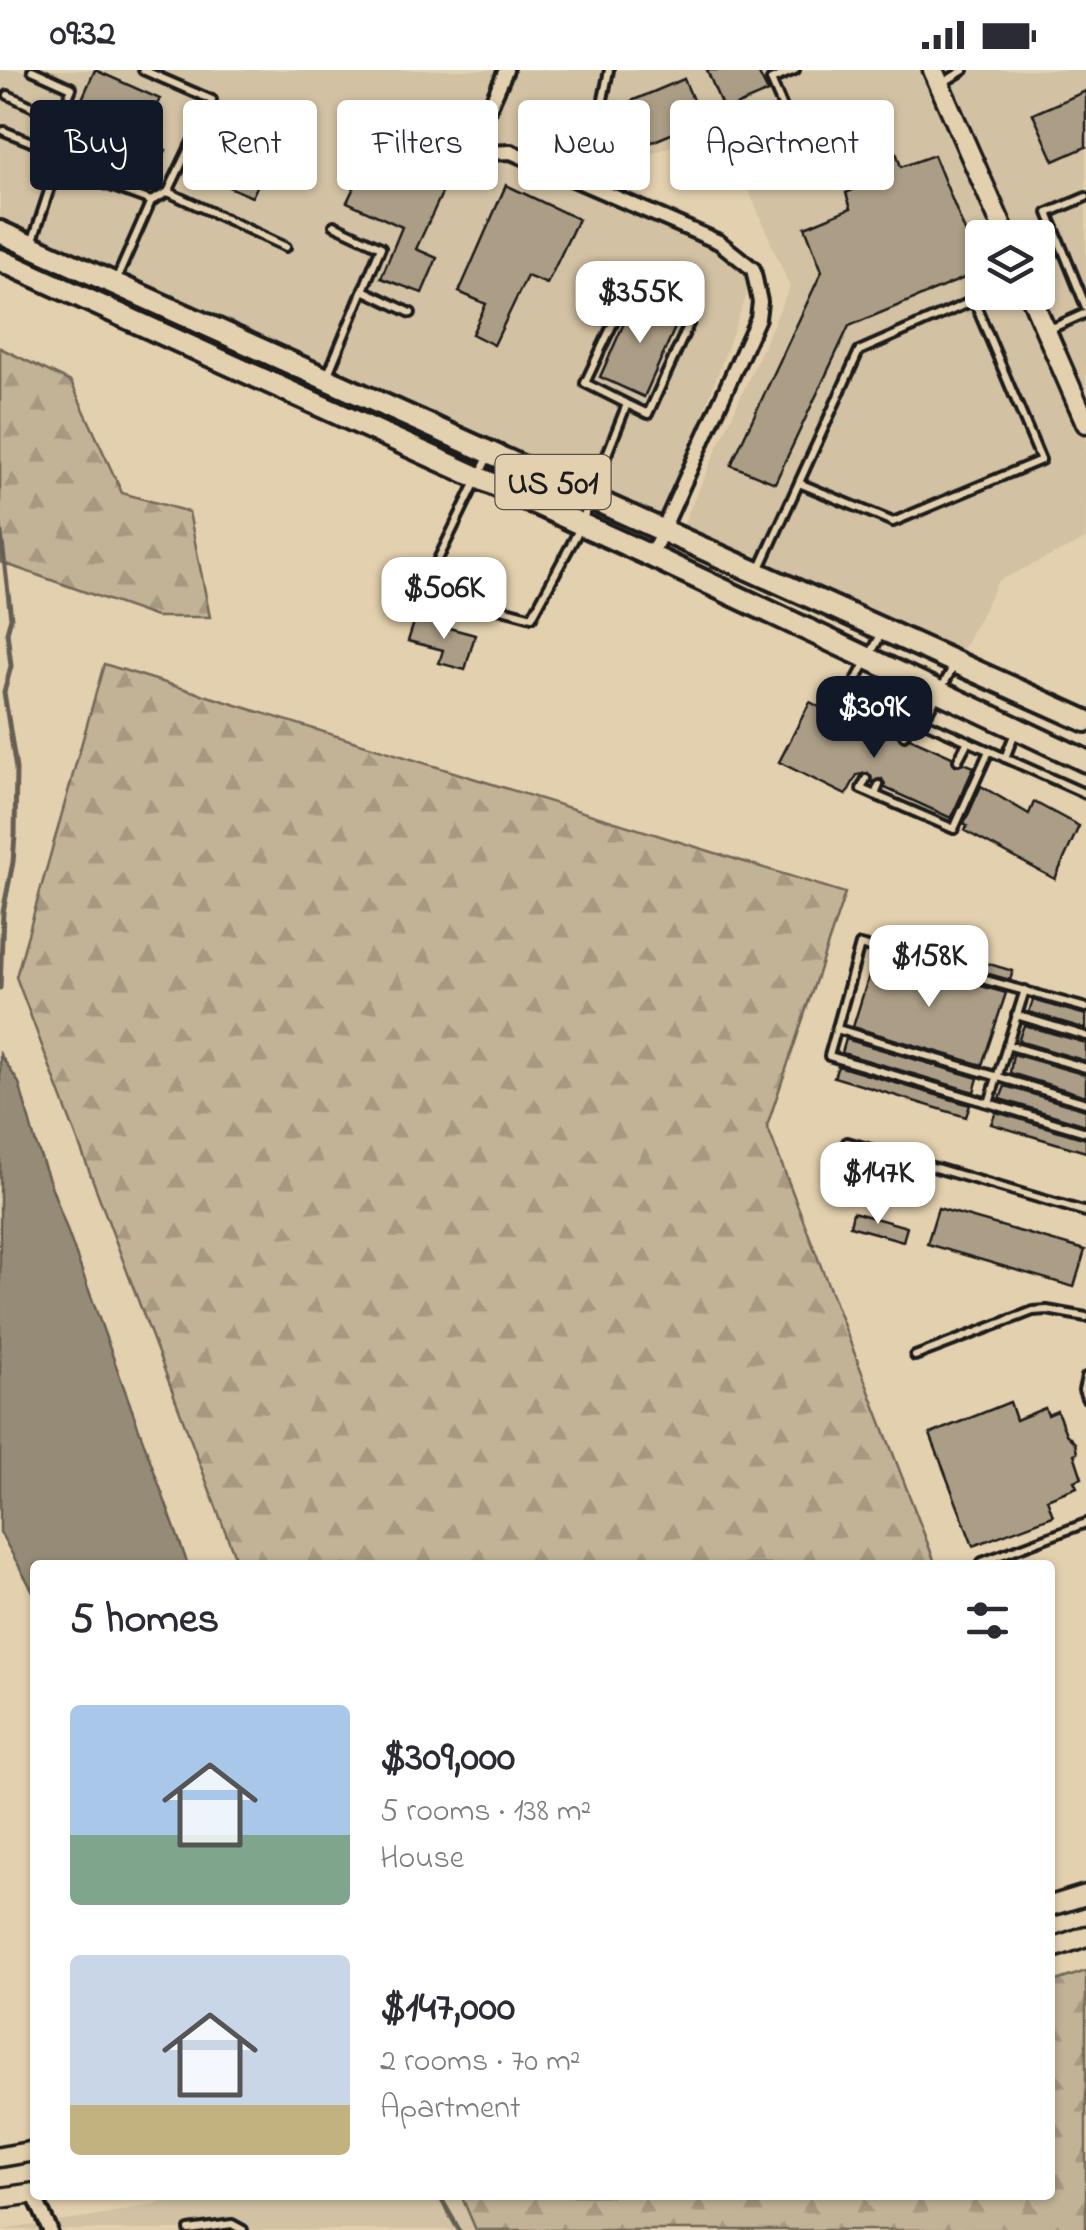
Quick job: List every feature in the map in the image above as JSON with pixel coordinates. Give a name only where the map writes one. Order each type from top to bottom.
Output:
[{"type":"main road","points":[[937,77],[999,220]]},
{"type":"main road","name":"US 501","points":[[0,232],[1086,720]]},
{"type":"main road","name":"US 501","points":[[0,260],[651,556],[1086,761]]},
{"type":"main road","points":[[1038,310],[1086,424]]},
{"type":"main road","points":[[1055,1904],[1086,1895]]},
{"type":"main road","points":[[1055,1946],[1086,1936]]},
{"type":"main road","points":[[0,2156],[30,2152]]},
{"type":"main road","points":[[0,2198],[30,2194]]},
{"type":"street","points":[[506,70],[476,138],[485,154],[518,155]]},
{"type":"street","points":[[599,190],[730,249],[753,270],[760,302],[758,318],[651,556]]},
{"type":"street","points":[[37,2200],[50,2230]]},
{"type":"lane","points":[[32,70],[72,88],[67,100]]},
{"type":"lane","points":[[114,284],[151,201],[168,192],[212,100],[142,70]]},
{"type":"lane","points":[[603,100],[609,70]]},
{"type":"lane","points":[[780,100],[771,80],[795,70]]},
{"type":"lane","points":[[937,77],[964,70]]},
{"type":"lane","points":[[8,95],[30,105]]},
{"type":"lane","points":[[4,130],[30,141]]},
{"type":"lane","points":[[31,246],[50,190]]},
{"type":"lane","points":[[121,190],[151,201]]},
{"type":"lane","points":[[168,192],[286,247]]},
{"type":"lane","points":[[1051,220],[1048,213],[1086,197]]},
{"type":"lane","points":[[326,380],[381,247],[334,225]]},
{"type":"lane","points":[[1047,331],[1086,310],[1055,231]]},
{"type":"lane","points":[[633,281],[694,313],[648,414],[627,404],[586,383],[633,281]]},
{"type":"lane","points":[[363,290],[411,313]]},
{"type":"lane","points":[[757,573],[859,351],[965,305]]},
{"type":"lane","points":[[798,483],[892,522],[1041,460],[978,310]]},
{"type":"lane","points":[[490,454],[424,588],[532,617],[581,526],[627,404]]},
{"type":"lane","points":[[884,630],[853,686],[1086,794]]},
{"type":"lane","points":[[922,721],[956,662]]},
{"type":"lane","points":[[888,728],[896,709]]},
{"type":"lane","points":[[904,735],[913,716]]},
{"type":"lane","points":[[1005,758],[1016,728]]},
{"type":"lane","points":[[958,760],[968,741]]},
{"type":"lane","points":[[866,779],[862,789],[931,814],[954,830],[990,751]]},
{"type":"lane","points":[[875,795],[879,785]]},
{"type":"lane","points":[[1086,1008],[860,945],[829,1056],[1086,1132]]},
{"type":"lane","points":[[989,1103],[1024,990]]},
{"type":"lane","points":[[1016,1016],[1086,1036]]},
{"type":"lane","points":[[836,1028],[1086,1103]]},
{"type":"lane","points":[[1007,1045],[1086,1068]]},
{"type":"lane","points":[[847,1142],[1086,1212]]},
{"type":"lane","points":[[914,1356],[1033,1310],[1086,1317]]},
{"type":"lane","points":[[1086,1377],[1086,1398]]},
{"type":"lane","points":[[987,1560],[1086,1524]]},
{"type":"lane","points":[[189,2230],[232,2224],[242,2230]]},
{"type":"shaded area","points":[[0,70],[1086,70],[1086,539],[998,581],[956,663],[677,538],[790,287],[749,190],[894,190],[894,100],[670,100],[670,146],[650,155],[650,100],[518,100],[518,190],[630,190],[723,233],[759,261],[651,556],[0,260]]},
{"type":"shaded area","points":[[0,1054],[19,1083],[35,1141],[186,1560],[30,1560],[30,1586],[0,1532]]},
{"type":"shaded area","points":[[175,2200],[463,2200],[476,2230],[0,2230]]},
{"type":"green space","points":[[0,348],[71,382],[122,493],[189,512],[210,617],[156,617],[0,562]]},
{"type":"green space","points":[[104,664],[845,893],[767,1126],[934,1560],[236,1560],[16,977]]},
{"type":"green space","points":[[1086,1971],[1086,2230],[476,2230],[463,2200],[1055,2200],[1055,1981]]},
{"type":"building","points":[[95,70],[160,99],[159,100],[82,100]]},
{"type":"building","points":[[707,70],[757,70],[768,92],[749,100],[719,100]]},
{"type":"building","points":[[684,79],[693,100],[670,100],[670,134],[650,143],[650,100],[634,100]]},
{"type":"building","points":[[1086,91],[1086,147],[1054,161],[1033,114]]},
{"type":"building","points":[[894,153],[901,167],[934,155],[965,232],[965,278],[849,326],[775,483],[731,465],[822,271],[805,227],[851,208],[846,193],[852,190],[894,190]]},
{"type":"building","points":[[506,185],[578,219],[547,284],[527,276],[494,345],[472,334],[486,304],[459,292]]},
{"type":"building","points":[[236,190],[255,190],[252,197]]},
{"type":"building","points":[[353,190],[444,190],[416,249],[437,258],[422,293],[381,278],[402,227],[347,202]]},
{"type":"building","points":[[637,294],[681,314],[644,397],[600,377]]},
{"type":"building","points":[[415,619],[475,635],[465,670],[439,663],[443,650],[408,641]]},
{"type":"building","points":[[810,702],[878,738],[882,730],[888,735],[894,731],[902,741],[910,738],[952,757],[956,766],[964,763],[974,767],[951,818],[885,788],[882,779],[872,782],[868,773],[857,775],[846,795],[779,762]]},
{"type":"building","points":[[981,786],[1029,814],[1034,802],[1079,826],[1055,879],[965,831],[964,824]]},
{"type":"building","points":[[882,932],[1013,971],[1010,980],[879,943]]},
{"type":"building","points":[[875,956],[1006,993],[982,1065],[853,1027]]},
{"type":"building","points":[[1033,1000],[1086,1015],[1086,1029],[1029,1012]]},
{"type":"building","points":[[1024,1025],[1086,1043],[1086,1061],[1018,1041]]},
{"type":"building","points":[[846,1039],[978,1078],[974,1092],[842,1053]]},
{"type":"building","points":[[1013,1054],[1086,1075],[1086,1096],[1010,1073]]},
{"type":"building","points":[[838,1066],[970,1105],[966,1117],[834,1077]]},
{"type":"building","points":[[1005,1086],[1086,1110],[1086,1125],[1000,1099]]},
{"type":"building","points":[[996,1112],[1086,1139],[1086,1152],[991,1124]]},
{"type":"building","points":[[938,1208],[1085,1250],[1074,1287],[927,1244]]},
{"type":"building","points":[[853,1212],[907,1227],[903,1241],[850,1226]]},
{"type":"building","points":[[1010,1402],[1016,1420],[1045,1408],[1048,1415],[1057,1411],[1066,1434],[1075,1443],[1074,1454],[1082,1478],[1074,1481],[1077,1487],[1047,1499],[1053,1516],[973,1546],[930,1434]]},
{"type":"waterway","points":[[0,525],[11,618],[7,632],[11,666],[4,692],[16,769],[15,835],[3,912],[0,988]]},
{"type":"waterway","points":[[442,2200],[459,2230]]}]
